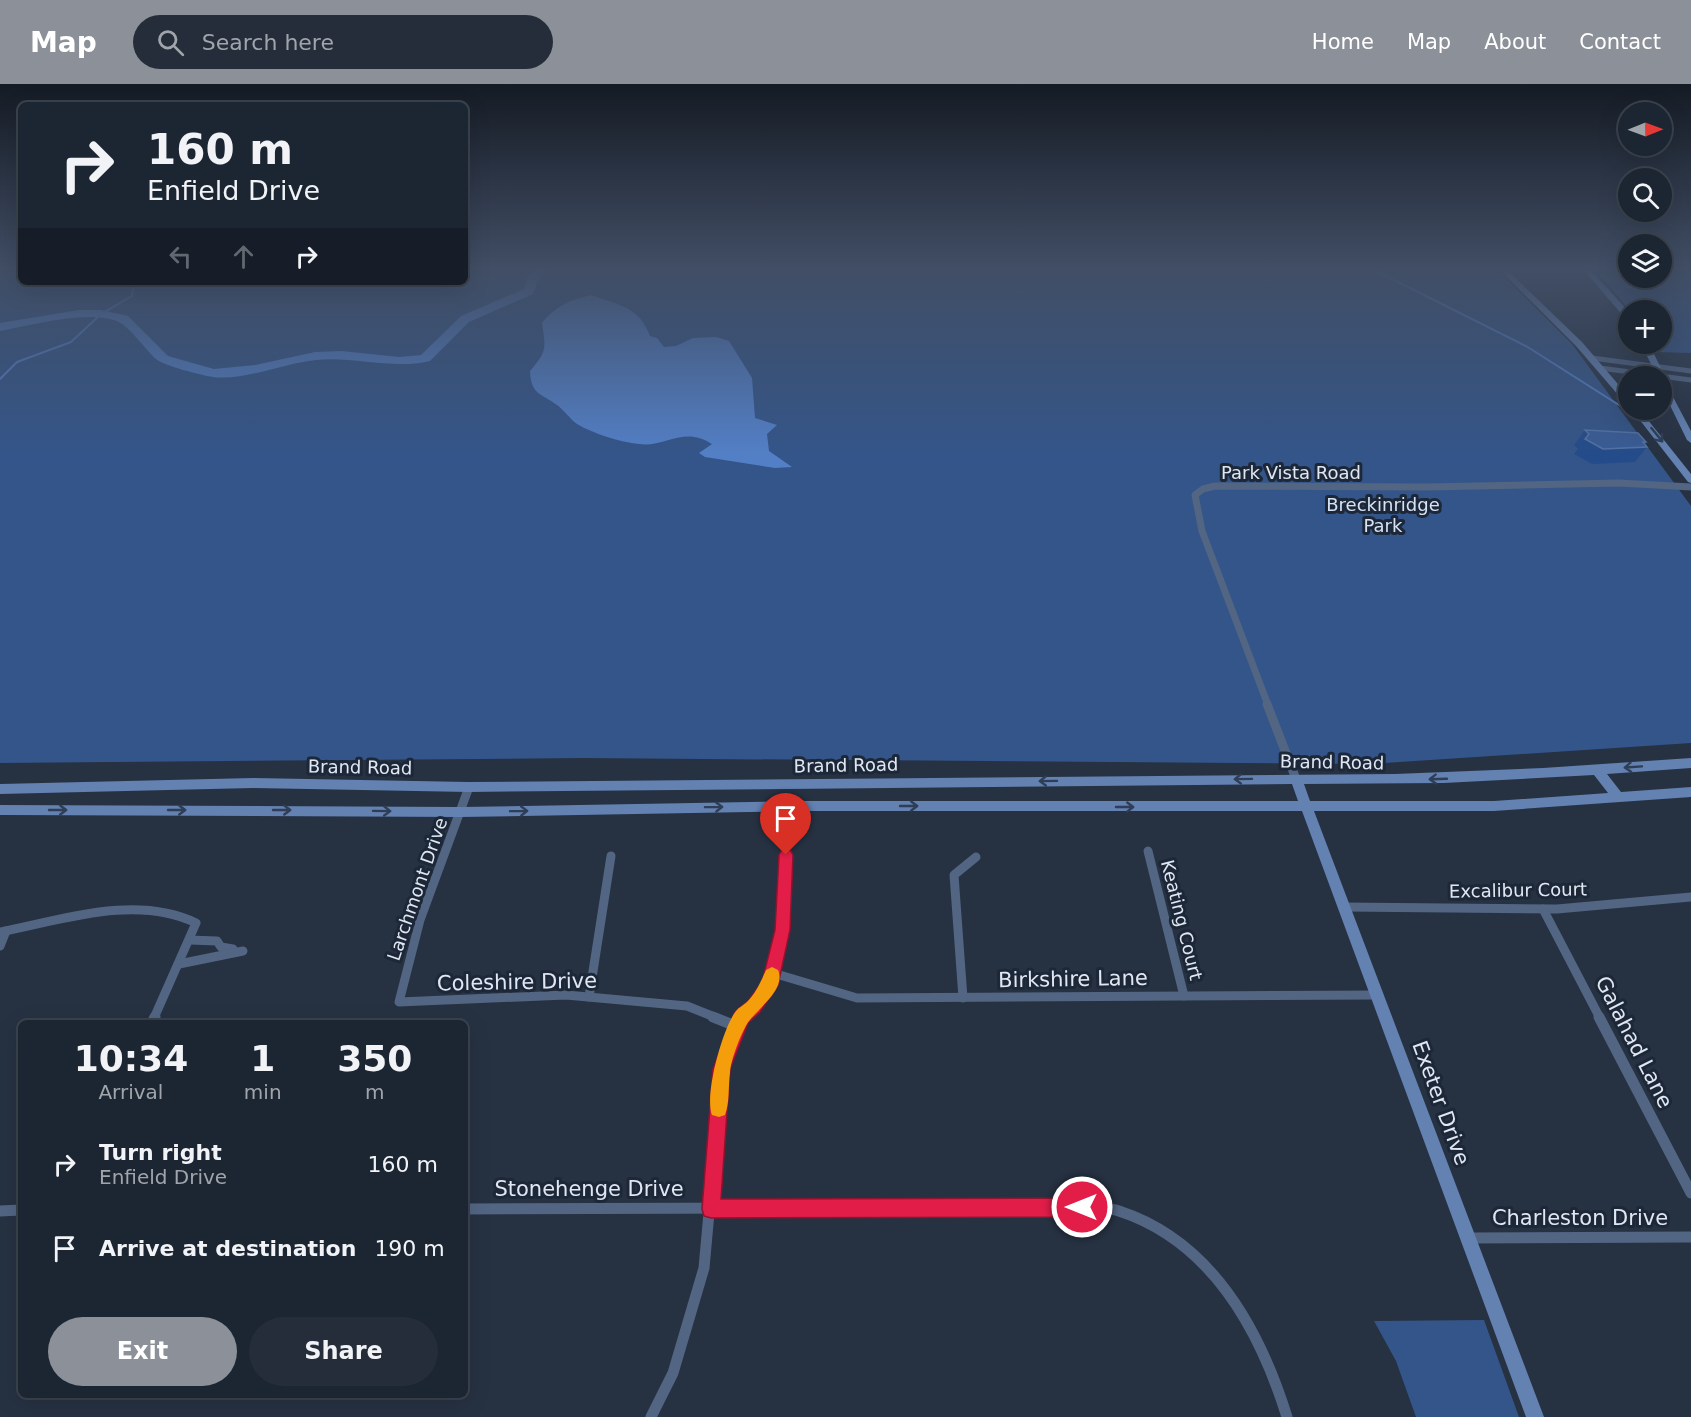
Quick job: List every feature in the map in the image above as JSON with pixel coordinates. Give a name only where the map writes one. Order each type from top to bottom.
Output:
[{"type":"main road","points":[[1563,329],[1592,358],[1618,389]]},
{"type":"main road","points":[[1650,354],[1656,366]]},
{"type":"main road","points":[[1672,400],[1691,440]]},
{"type":"main road","points":[[1643,420],[1691,480]]},
{"type":"main road","name":"Brand Road","points":[[0,789],[253,783],[469,787],[1296,779],[1382,781],[1691,763]]},
{"type":"main road","points":[[1597,770],[1619,798]]},
{"type":"main road","name":"Exeter Drive","points":[[1296,779],[1535,1417]]},
{"type":"main road","points":[[0,810],[461,812],[807,806],[1494,806],[1691,792]]},
{"type":"street","points":[[1592,358],[1656,366]]},
{"type":"street","points":[[1600,368],[1618,371]]},
{"type":"street","points":[[1672,368],[1691,371]]},
{"type":"street","points":[[1672,378],[1691,380]]},
{"type":"street","name":"Park Vista Road","points":[[1296,779],[1202,531],[1196,495],[1203,489],[1215,486],[1370,488],[1592,484],[1666,484],[1691,487]]},
{"type":"street","name":"Larchmont Drive","points":[[399,1002],[402,982],[426,904],[469,787]]},
{"type":"street","name":"Keating Court","points":[[1148,851],[1184,996]]},
{"type":"street","points":[[651,1417],[673,1373],[705,1268],[722,1069],[741,1017],[754,1006],[769,985],[773,973],[783,930],[786,855]]},
{"type":"street","points":[[589,997],[611,856]]},
{"type":"street","points":[[963,998],[954,875],[976,857]]},
{"type":"street","name":"Excalibur Court","points":[[1345,907],[1543,909],[1691,897]]},
{"type":"street","name":"Galahad Lane","points":[[1543,909],[1691,1193]]},
{"type":"street","points":[[0,946],[3,932],[84,914],[161,912],[186,915],[196,923],[153,1020]]},
{"type":"street","points":[[179,964],[200,962],[222,954],[243,951],[221,947],[217,941],[189,940]]},
{"type":"street","name":"Birkshire Lane","points":[[773,973],[857,998],[1378,994]]},
{"type":"street","name":"Coleshire Drive","points":[[399,1002],[566,995],[687,1006],[738,1027]]},
{"type":"street","name":"Stonehenge Drive","points":[[468,1209],[1082,1207],[1117,1211],[1164,1232],[1209,1269],[1241,1310],[1265,1354],[1287,1417]]},
{"type":"street","points":[[0,1211],[18,1210]]},
{"type":"street","name":"Charleston Drive","points":[[1468,1238],[1691,1237]]},
{"type":"green space","name":"Breckinridge Park","points":[[0,329],[1557,329],[1572,344],[1618,407],[1618,420],[1628,420],[1691,506],[1691,743],[1369,764],[583,758],[0,763]]},
{"type":"green space","points":[[1672,329],[1691,329],[1691,353],[1672,352]]},
{"type":"green space","points":[[1484,1320],[1519,1417],[1416,1417],[1396,1361],[1374,1321]]},
{"type":"shaded area","points":[[543,329],[647,329],[650,336],[657,338],[664,347],[676,346],[693,338],[716,337],[729,341],[752,378],[755,418],[777,425],[767,434],[769,451],[792,467],[775,468],[705,457],[699,453],[712,444],[692,437],[648,444],[632,443],[591,431],[577,424],[532,385],[530,371],[540,359],[544,349]]},
{"type":"building","points":[[1585,430],[1638,433],[1646,442],[1643,442],[1647,447],[1603,449],[1585,439],[1589,434]]},
{"type":"waterway","points":[[0,379],[17,362],[71,342],[85,329]]},
{"type":"waterway","points":[[134,329],[163,359],[214,373],[255,369],[315,356],[342,355],[399,361],[425,358],[455,329]]},
{"type":"waterway","points":[[1492,329],[1526,346],[1618,404]]},
{"type":"slow traffic","points":[[719,1108],[722,1069],[741,1017],[754,1006],[769,985],[772,975]]},
{"type":"route","points":[[786,855],[783,930],[769,985],[754,1006],[741,1017],[722,1069],[711,1209],[1082,1207]]}]
